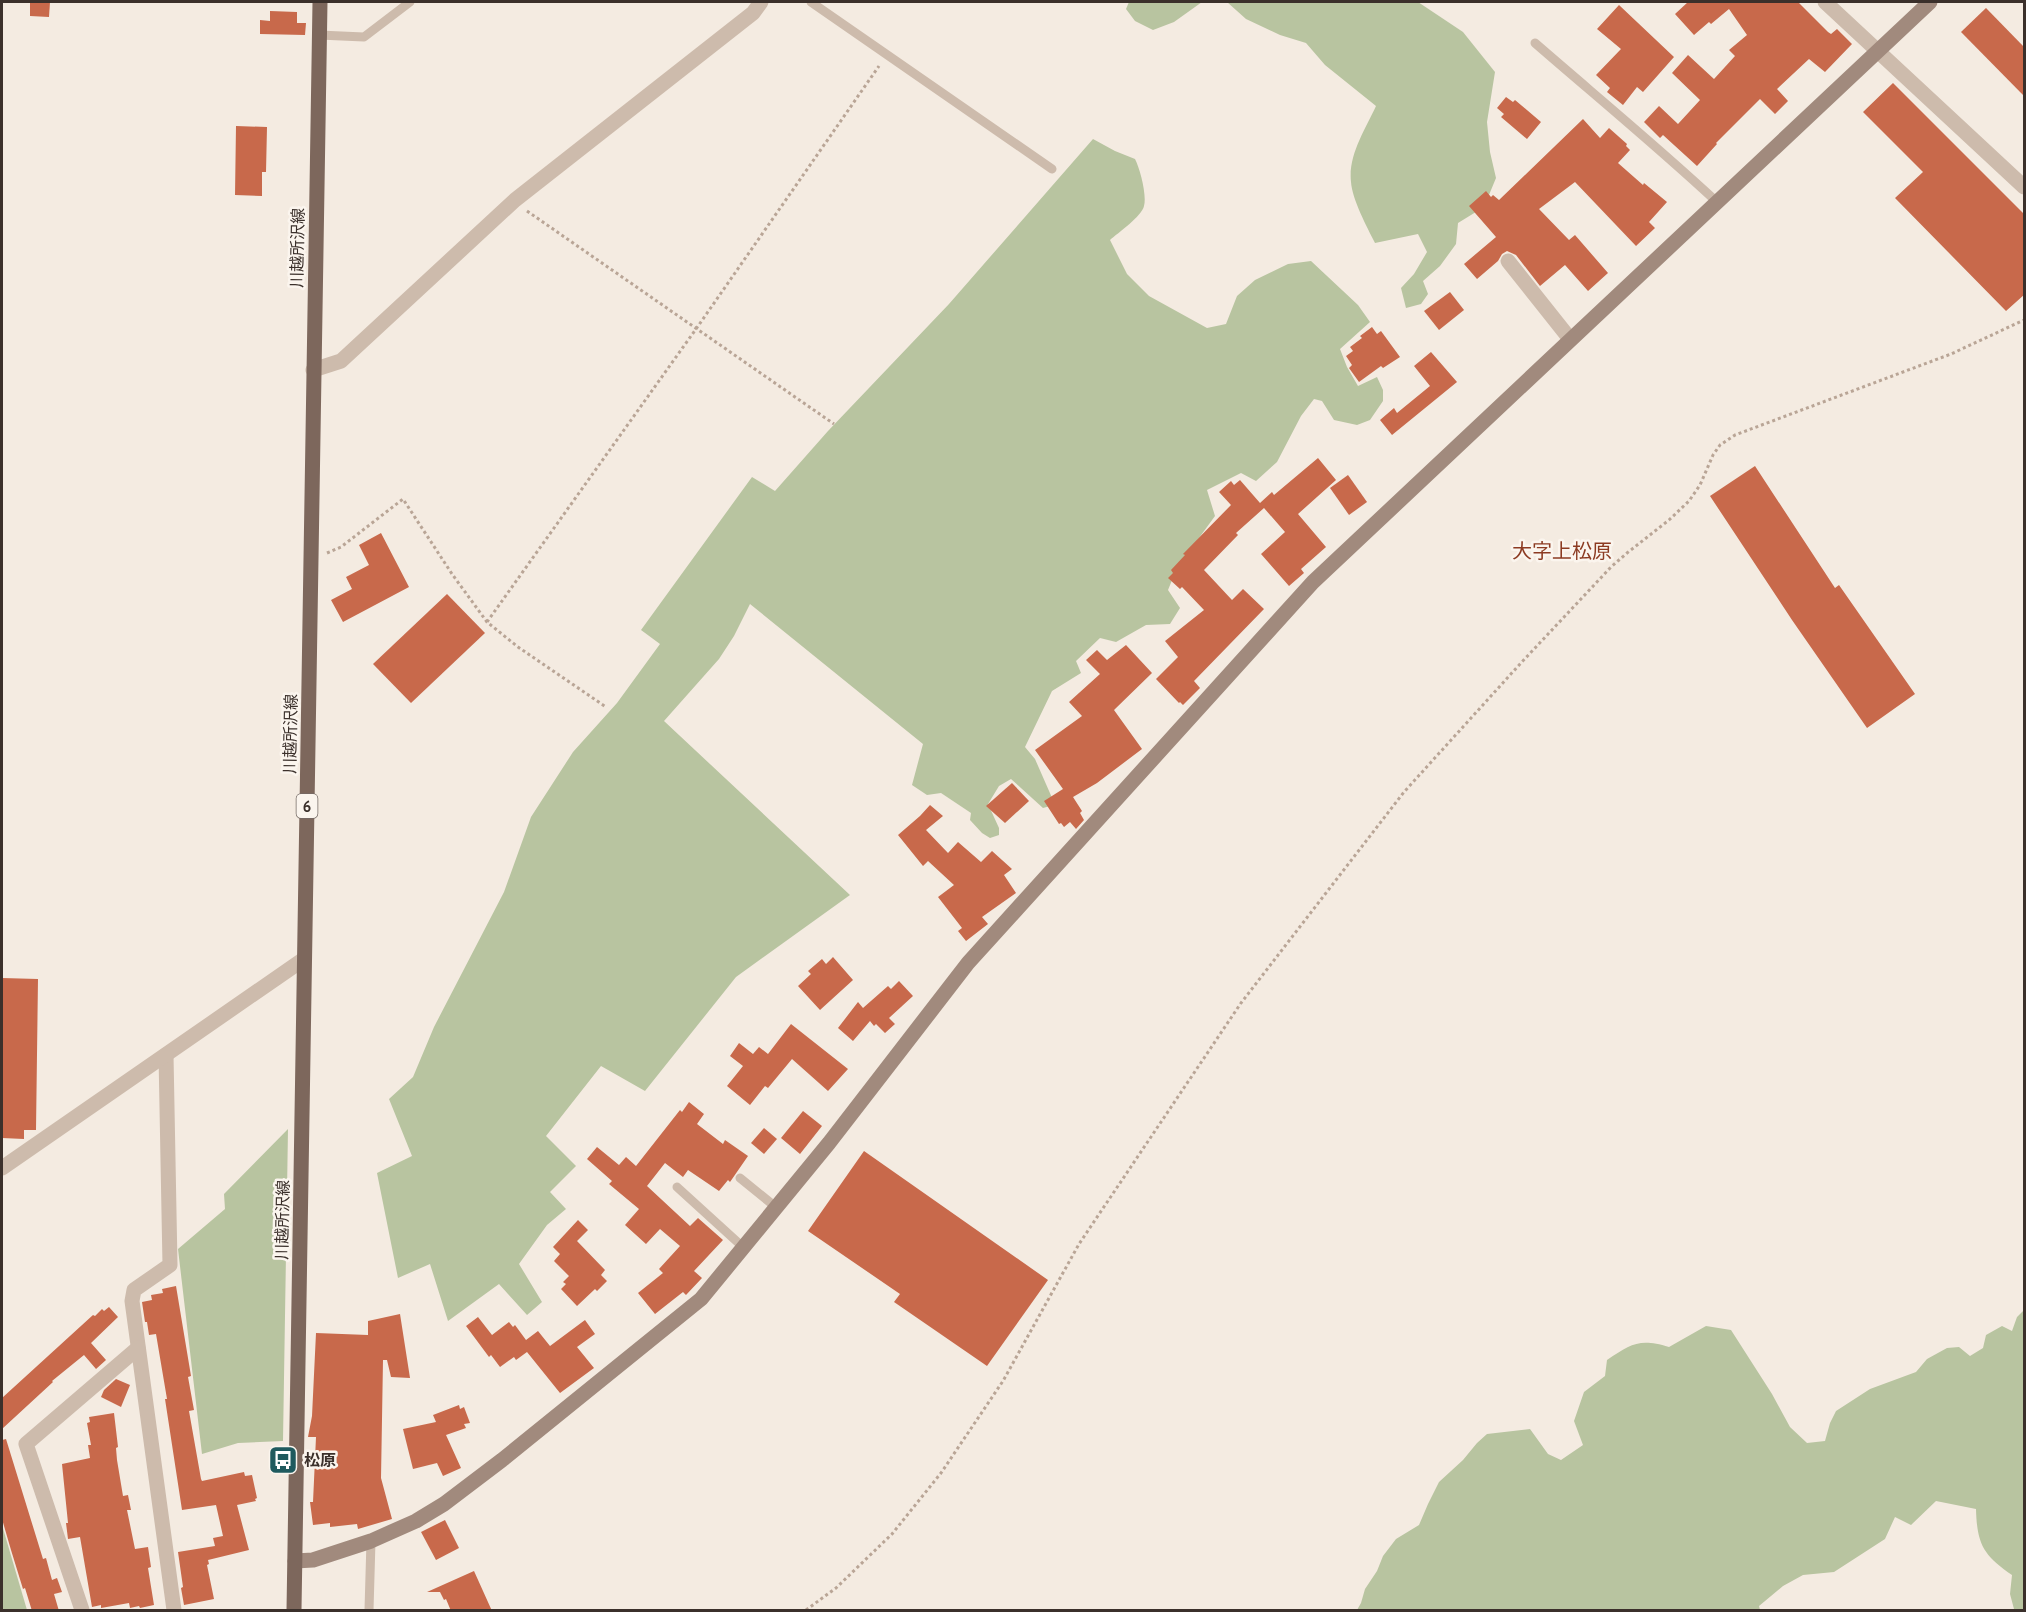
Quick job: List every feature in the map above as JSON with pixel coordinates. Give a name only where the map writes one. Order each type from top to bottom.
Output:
[{"type":"main road","name":"川越所沢線","points":[[294,1611],[320,2]]},
{"type":"street","points":[[313,370],[341,361],[515,200],[753,13],[761,2]]},
{"type":"street","points":[[1825,2],[2025,188]]},
{"type":"street","points":[[295,1561],[313,1560],[394,1532],[444,1504],[701,1299],[829,1143],[968,963],[1313,582],[1930,2]]},
{"type":"street","points":[[1508,261],[1570,339]]},
{"type":"street","points":[[2,1168],[304,959]]},
{"type":"street","points":[[166,1055],[170,1265],[134,1290],[132,1301],[174,1611]]},
{"type":"street","points":[[82,1611],[26,1444],[138,1348]]},
{"type":"lane","points":[[319,35],[364,37],[410,2]]},
{"type":"lane","points":[[811,2],[1052,169]]},
{"type":"lane","points":[[1535,43],[1717,202]]},
{"type":"lane","points":[[740,1178],[777,1208]]},
{"type":"lane","points":[[677,1186],[744,1248]]},
{"type":"lane","points":[[369,1611],[370,1541]]},
{"type":"path","points":[[487,622],[696,329],[887,55]]},
{"type":"path","points":[[515,200],[524,209],[834,424]]},
{"type":"path","points":[[806,1611],[836,1588],[892,1534],[941,1473],[1003,1381],[1079,1244],[1241,1002],[1404,792],[1611,567],[1689,501],[1700,485],[1713,454],[1720,446],[1735,435],[1951,354],[2025,320]]},
{"type":"path","points":[[311,557],[341,548],[403,499],[452,574],[487,622],[518,647],[606,707]]},
{"type":"green space","points":[[1129,2],[1202,2],[1174,22],[1153,30],[1135,21],[1126,9]]},
{"type":"green space","points":[[1227,2],[1418,2],[1463,32],[1495,72],[1487,122],[1496,178],[1484,207],[1458,223],[1456,244],[1440,266],[1423,281],[1428,294],[1421,304],[1406,308],[1401,288],[1414,274],[1427,252],[1418,234],[1375,243],[1360,213],[1352,189],[1352,162],[1362,133],[1376,106],[1325,65],[1306,43],[1280,35],[1246,19]]},
{"type":"green space","points":[[1093,139],[1135,159],[1139,169],[1144,189],[1144,206],[1134,219],[1110,240],[1127,274],[1149,296],[1207,328],[1226,324],[1237,296],[1255,280],[1288,264],[1311,261],[1358,305],[1370,322],[1340,349],[1358,386],[1377,377],[1383,390],[1383,401],[1370,420],[1357,425],[1334,420],[1322,401],[1314,399],[1301,416],[1277,462],[1256,481],[1241,473],[1207,490],[1215,516],[1177,568],[1168,590],[1180,608],[1170,624],[1146,625],[1116,642],[1100,638],[1076,661],[1081,673],[1052,691],[1025,747],[1035,759],[1053,800],[1050,806],[1043,808],[1011,779],[999,786],[988,804],[999,828],[999,835],[990,838],[970,820],[971,813],[941,793],[927,795],[912,785],[923,744],[750,604],[719,659],[664,721],[850,895],[736,977],[645,1091],[601,1066],[546,1136],[576,1166],[550,1192],[566,1209],[547,1225],[519,1264],[542,1302],[527,1315],[499,1284],[448,1321],[430,1264],[398,1278],[377,1173],[412,1156],[389,1099],[413,1077],[434,1027],[504,892],[531,817],[573,752],[617,703],[660,644],[641,630],[752,477],[775,491],[828,431],[949,304]]},
{"type":"green space","points":[[288,1129],[283,1441],[238,1443],[202,1454],[178,1249],[225,1209],[224,1194]]},
{"type":"green space","points":[[2024,1310],[2024,1610],[2014,1609],[2010,1594],[2012,1575],[1988,1555],[1980,1540],[1976,1509],[1936,1501],[1911,1525],[1895,1517],[1885,1539],[1834,1572],[1803,1575],[1783,1586],[1759,1606],[1760,1610],[1357,1610],[1365,1589],[1377,1571],[1383,1556],[1396,1539],[1419,1525],[1439,1482],[1487,1434],[1530,1429],[1548,1454],[1561,1460],[1583,1445],[1574,1421],[1584,1392],[1605,1376],[1607,1360],[1629,1346],[1650,1343],[1669,1347],[1706,1326],[1731,1330],[1790,1427],[1807,1443],[1825,1441],[1836,1411],[1870,1389],[1916,1372],[1927,1359],[1947,1348],[1959,1347],[1970,1356],[1983,1348],[1986,1335],[2002,1326],[2012,1331],[2017,1317]]},
{"type":"green space","points":[[2,1525],[27,1610],[2,1610]]},
{"type":"building","points":[[30,2],[50,2],[49,17],[30,16]]},
{"type":"building","points":[[1688,2],[1798,2],[1828,32],[1831,34],[1837,29],[1852,44],[1825,72],[1809,59],[1777,89],[1788,101],[1775,114],[1760,99],[1716,143],[1697,166],[1663,135],[1660,138],[1644,122],[1659,106],[1678,124],[1700,100],[1672,73],[1688,55],[1714,79],[1735,56],[1729,50],[1747,35],[1729,9],[1694,35],[1675,14]]},
{"type":"building","points":[[1619,5],[1674,57],[1643,92],[1637,87],[1623,105],[1607,92],[1610,88],[1596,75],[1621,49],[1597,29]]},
{"type":"building","points":[[1986,8],[2025,48],[2025,97],[1961,32]]},
{"type":"building","points":[[270,11],[297,12],[297,23],[306,23],[305,35],[260,34],[260,20],[270,21]]},
{"type":"building","points":[[1893,83],[2025,215],[2025,294],[2006,311],[1895,198],[1923,172],[1863,112]]},
{"type":"building","points":[[1506,97],[1513,102],[1515,100],[1541,122],[1527,139],[1501,117],[1504,114],[1497,108]]},
{"type":"building","points":[[1583,119],[1600,138],[1609,128],[1627,144],[1630,150],[1618,163],[1667,202],[1649,222],[1655,228],[1636,246],[1575,182],[1539,209],[1569,240],[1575,235],[1608,273],[1588,291],[1565,265],[1540,286],[1516,255],[1507,251],[1477,279],[1464,264],[1496,237],[1469,206],[1486,191],[1491,197],[1493,195],[1499,200]]},
{"type":"building","points":[[236,126],[267,127],[266,172],[262,172],[262,196],[235,195]]},
{"type":"building","points":[[1450,292],[1464,310],[1439,330],[1424,311]]},
{"type":"building","points":[[1372,327],[1377,334],[1381,331],[1400,357],[1383,368],[1381,366],[1359,382],[1349,368],[1352,365],[1346,356],[1353,351],[1350,347]]},
{"type":"building","points":[[1431,352],[1457,382],[1392,435],[1380,420],[1394,408],[1397,413],[1430,386],[1414,366]]},
{"type":"building","points":[[1318,458],[1336,480],[1298,514],[1326,547],[1301,569],[1304,573],[1289,586],[1261,554],[1285,532],[1264,508],[1236,533],[1238,535],[1204,570],[1232,600],[1243,589],[1264,609],[1194,681],[1200,688],[1183,705],[1179,703],[1156,679],[1178,657],[1165,641],[1204,610],[1182,587],[1180,589],[1168,578],[1173,573],[1171,570],[1185,555],[1183,554],[1231,505],[1219,492],[1231,481],[1234,485],[1240,480],[1260,503],[1272,492],[1274,495]]},
{"type":"building","points":[[1755,466],[1835,588],[1839,585],[1915,694],[1867,728],[1710,496]]},
{"type":"building","points":[[1348,475],[1367,502],[1349,515],[1330,488]]},
{"type":"building","points":[[381,533],[409,587],[343,622],[331,600],[352,589],[346,577],[369,565],[359,545]]},
{"type":"building","points":[[447,594],[485,633],[411,703],[373,664]]},
{"type":"building","points":[[1126,645],[1152,673],[1114,710],[1142,749],[1097,783],[1073,797],[1082,811],[1080,813],[1084,820],[1076,829],[1070,822],[1064,827],[1061,823],[1059,824],[1044,801],[1063,789],[1035,750],[1082,716],[1069,702],[1100,674],[1086,660],[1097,650],[1107,660]]},
{"type":"building","points":[[1012,783],[1029,801],[1005,823],[986,806]]},
{"type":"building","points":[[930,805],[943,816],[926,830],[948,853],[958,842],[981,862],[992,851],[1012,869],[1004,875],[1016,893],[982,917],[988,924],[966,941],[958,931],[962,928],[938,897],[954,885],[928,861],[923,866],[898,835]]},
{"type":"building","points":[[833,957],[853,980],[820,1010],[798,986],[811,974],[808,971],[822,959],[826,964]]},
{"type":"building","points":[[2,978],[38,979],[36,1130],[24,1130],[24,1139],[2,1138]]},
{"type":"building","points":[[899,981],[913,996],[889,1018],[895,1024],[885,1033],[870,1021],[853,1041],[838,1028],[858,1002],[863,1008],[888,986],[891,989]]},
{"type":"building","points":[[791,1024],[848,1069],[828,1091],[792,1059],[768,1088],[765,1086],[750,1105],[727,1086],[743,1066],[730,1056],[739,1043],[753,1054],[759,1047],[768,1054]]},
{"type":"building","points":[[689,1102],[704,1114],[697,1124],[723,1144],[725,1140],[748,1156],[730,1182],[728,1180],[719,1191],[688,1170],[683,1177],[665,1163],[647,1186],[690,1226],[698,1218],[723,1240],[694,1271],[702,1278],[686,1295],[683,1292],[655,1314],[638,1293],[663,1273],[659,1269],[680,1246],[660,1229],[646,1244],[625,1225],[639,1209],[609,1184],[612,1181],[587,1159],[597,1147],[619,1165],[626,1157],[636,1166],[680,1110],[682,1112]]},
{"type":"building","points":[[803,1111],[822,1126],[800,1154],[781,1138]]},
{"type":"building","points":[[764,1128],[777,1139],[764,1154],[751,1143]]},
{"type":"building","points":[[864,1151],[1048,1280],[987,1366],[894,1302],[900,1294],[808,1231]]},
{"type":"building","points":[[578,1220],[588,1230],[577,1241],[605,1270],[601,1275],[607,1281],[577,1306],[561,1289],[566,1284],[563,1282],[569,1276],[554,1261],[560,1254],[553,1247]]},
{"type":"building","points":[[176,1286],[191,1376],[188,1377],[194,1410],[189,1411],[201,1479],[202,1481],[244,1472],[245,1476],[252,1475],[257,1498],[256,1501],[237,1505],[249,1550],[208,1560],[214,1599],[184,1605],[178,1552],[215,1546],[213,1538],[223,1536],[216,1505],[182,1510],[156,1334],[149,1335],[147,1322],[145,1322],[142,1302],[152,1300],[151,1295],[163,1293],[162,1289]]},
{"type":"building","points":[[109,1307],[118,1317],[91,1343],[106,1360],[96,1369],[84,1355],[52,1381],[2,1429],[2,1398],[93,1315]]},
{"type":"building","points":[[400,1314],[410,1378],[391,1377],[387,1360],[383,1360],[381,1478],[392,1519],[358,1529],[357,1524],[330,1527],[330,1523],[313,1525],[310,1502],[313,1502],[316,1437],[308,1437],[312,1416],[316,1333],[368,1335],[368,1321]]},
{"type":"building","points":[[478,1317],[492,1335],[509,1322],[513,1327],[515,1325],[526,1340],[538,1331],[550,1346],[585,1320],[595,1334],[577,1347],[594,1368],[560,1393],[527,1352],[516,1360],[514,1357],[500,1367],[491,1355],[489,1357],[466,1326]]},
{"type":"building","points":[[116,1379],[130,1385],[121,1407],[101,1397],[104,1390]]},
{"type":"building","points":[[459,1405],[460,1409],[464,1407],[470,1423],[464,1424],[466,1428],[446,1435],[461,1468],[443,1476],[437,1463],[413,1469],[403,1429],[436,1422],[433,1415]]},
{"type":"building","points":[[114,1413],[118,1447],[116,1448],[117,1460],[123,1496],[128,1495],[131,1510],[127,1510],[135,1549],[148,1547],[151,1567],[148,1568],[154,1605],[140,1608],[139,1606],[130,1608],[129,1603],[101,1608],[101,1605],[92,1607],[80,1537],[68,1539],[62,1464],[90,1458],[88,1445],[91,1445],[87,1423],[90,1422],[89,1417]]},
{"type":"building","points":[[6,1439],[43,1559],[46,1558],[52,1580],[57,1578],[62,1592],[54,1594],[59,1611],[32,1611],[25,1588],[23,1589],[2,1519],[2,1440]]},
{"type":"building","points":[[445,1520],[459,1548],[436,1560],[421,1532]]},
{"type":"building","points":[[474,1571],[492,1611],[451,1611],[440,1592],[427,1592]]},
{"type":"place","name":"松原","points":[[283,1460]]},
{"type":"district","name":"大字上松原","points":[[1562,551]]}]
